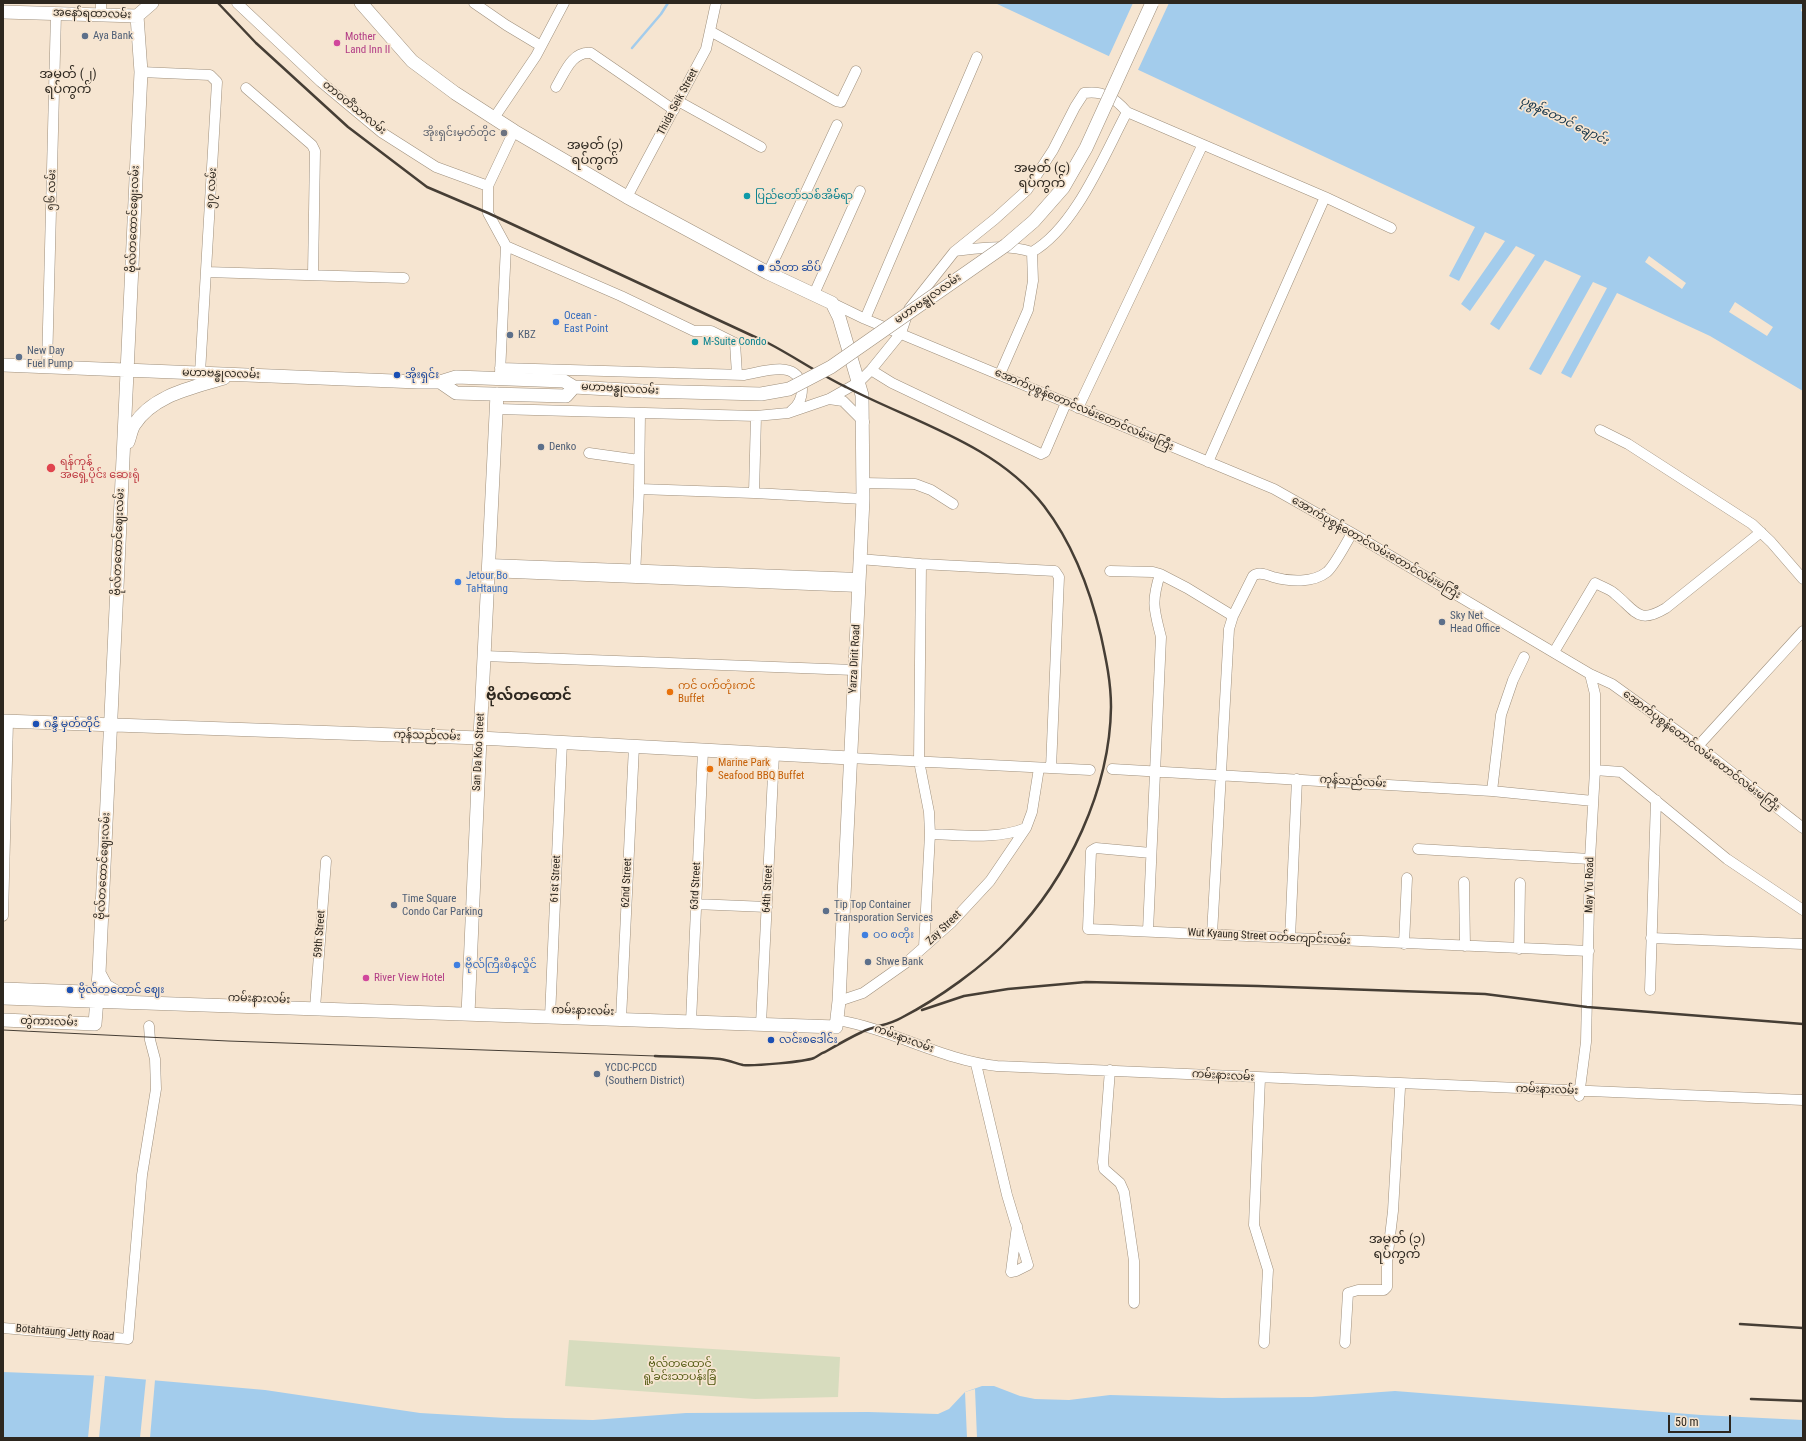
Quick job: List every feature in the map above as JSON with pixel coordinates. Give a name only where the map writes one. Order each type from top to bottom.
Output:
[{"type":"main road","name":"အနော်ရထာလမ်း","points":[[3,12],[19,8],[56,13],[101,9],[137,16],[152,3]]},
{"type":"main road","name":"အောက်ပုစွန်တောင်လမ်းတောင်လမ်းမကြီး","points":[[361,3],[412,61],[455,94],[514,131],[627,197],[768,273],[832,303]]},
{"type":"main road","name":"မဟာဗန္ဓုလလမ်း","points":[[3,365],[440,382],[456,377],[500,373],[564,381],[574,387],[643,391],[760,394],[789,389],[831,367],[1006,245],[1034,221],[1063,188],[1086,148],[1152,3]]},
{"type":"main road","name":"ဗိုလ်တထောင်ဈေးလမ်း","points":[[95,1024],[99,973],[111,725],[122,457],[128,370],[141,72],[137,16]]},
{"type":"main road","name":"Yarza Dirit Road","points":[[832,303],[859,382],[862,395],[864,422],[863,500],[839,1001],[836,1023]]},
{"type":"main road","points":[[122,457],[134,426],[146,410],[160,401],[182,391],[232,375]]},
{"type":"main road","name":"မဟာဗန္ဓုလလမ်း","points":[[440,382],[456,393],[566,396],[574,387]]},
{"type":"main road","name":"San Da Koo Street","points":[[468,1010],[497,394]]},
{"type":"main road","name":"ကုန်သည်လမ်း","points":[[5,721],[480,738],[850,758]]},
{"type":"main road","points":[[68,991],[86,987],[99,973],[106,986],[120,994]]},
{"type":"main road","name":"ကမ်းနားလမ်း","points":[[3,988],[68,991],[97,997],[120,994],[315,1005]]},
{"type":"main road","name":"ကမ်းနားလမ်း","points":[[3,998],[97,997],[836,1023]]},
{"type":"main road","name":"တွဲကားလမ်း","points":[[3,1020],[95,1024]]},
{"type":"street","name":"တာဝတိံသာလမ်း","points":[[237,3],[321,82],[381,132],[436,167],[488,186]]},
{"type":"street","points":[[474,3],[506,25],[541,46]]},
{"type":"street","points":[[494,118],[541,46],[564,3]]},
{"type":"street","name":"Thida Seik Street","points":[[627,197],[706,49],[716,3]]},
{"type":"street","name":"၅၆ လမ်း","points":[[46,367],[56,13]]},
{"type":"street","points":[[710,31],[836,101],[841,102],[856,71]]},
{"type":"street","points":[[556,87],[575,56],[583,53],[591,53],[676,105],[761,147]]},
{"type":"street","points":[[865,319],[977,57]]},
{"type":"street","name":"၅၇ လမ်း","points":[[141,72],[210,75],[217,82],[200,373]]},
{"type":"street","points":[[246,88],[312,145],[316,152],[313,275]]},
{"type":"street","points":[[497,409],[756,416],[788,413],[829,399],[859,382],[871,370],[901,333],[909,308],[954,252],[986,227],[1027,190],[1053,150],[1075,106],[1084,93],[1096,91],[1104,94],[1120,104],[1127,112],[1202,146],[1325,197],[1391,228]]},
{"type":"street","points":[[954,252],[988,247],[1017,247],[1032,252],[1045,245],[1065,222],[1080,201],[1127,112]]},
{"type":"street","points":[[768,273],[837,125]]},
{"type":"street","points":[[514,131],[488,186],[488,213],[506,246],[500,373],[736,374],[760,373],[778,368],[790,371],[798,378],[802,391],[800,400],[796,407],[788,413]]},
{"type":"street","points":[[1078,408],[1202,146]]},
{"type":"street","points":[[814,294],[860,191]]},
{"type":"street","points":[[1208,462],[1325,197]]},
{"type":"street","points":[[506,246],[621,296],[694,331],[711,332],[735,343],[736,374]]},
{"type":"street","points":[[1000,374],[1028,310],[1033,281],[1032,252]]},
{"type":"street","points":[[206,272],[404,278]]},
{"type":"street","name":"အောက်ပုစွန်တောင်လမ်းတောင်လမ်းမကြီး","points":[[832,303],[865,319],[1274,489],[1352,533],[1590,674],[1612,684],[1698,746],[1802,825]]},
{"type":"street","points":[[871,370],[892,383],[1041,454],[1045,452],[1066,403]]},
{"type":"street","points":[[829,399],[843,401],[864,422]]},
{"type":"street","points":[[635,574],[639,488],[640,413]]},
{"type":"street","points":[[754,493],[756,416]]},
{"type":"street","points":[[1600,430],[1628,444],[1752,524],[1803,579]]},
{"type":"street","points":[[589,453],[639,460]]},
{"type":"street","points":[[863,482],[915,484],[931,490],[953,504]]},
{"type":"street","points":[[639,488],[863,500]]},
{"type":"street","points":[[1554,652],[1596,584],[1614,593],[1631,610],[1644,616],[1654,615],[1666,608],[1761,532]]},
{"type":"street","points":[[1212,934],[1229,629],[1233,616],[1253,576],[1261,573],[1279,579],[1296,581],[1309,580],[1319,576],[1328,572],[1352,533]]},
{"type":"street","points":[[859,559],[1055,572],[1059,577],[1051,768]]},
{"type":"street","points":[[921,564],[919,761],[929,812],[930,834],[924,947]]},
{"type":"street","points":[[488,568],[859,582]]},
{"type":"street","points":[[1110,571],[1153,572],[1160,574],[1187,588],[1233,616]]},
{"type":"street","points":[[1148,931],[1161,637],[1154,612],[1154,595],[1160,574]]},
{"type":"street","points":[[1698,746],[1803,631]]},
{"type":"street","points":[[484,656],[854,670]]},
{"type":"street","points":[[1492,791],[1501,715],[1513,680],[1524,657]]},
{"type":"street","name":"May Yu Road","points":[[1579,1093],[1586,1042],[1590,859],[1595,770],[1595,694],[1590,674]]},
{"type":"street","points":[[3,916],[5,721]]},
{"type":"street","name":"61st Street","points":[[550,1013],[562,742]]},
{"type":"street","name":"62nd Street","points":[[621,1016],[634,746]]},
{"type":"street","name":"63rd Street","points":[[691,1018],[703,750]]},
{"type":"street","name":"64th Street","points":[[761,1020],[774,754]]},
{"type":"street","points":[[850,758],[1090,770]]},
{"type":"street","name":"Zay Street","points":[[839,1001],[863,992],[907,962],[950,923],[990,881],[1026,828],[1032,812],[1040,768]]},
{"type":"street","name":"ကုန်သည်လမ်း","points":[[1112,769],[1492,791],[1593,801]]},
{"type":"street","points":[[1595,770],[1621,772],[1726,860],[1803,910]]},
{"type":"street","points":[[1290,938],[1297,779]]},
{"type":"street","points":[[1650,990],[1656,800]]},
{"type":"street","points":[[930,834],[991,836],[1012,834],[1026,828]]},
{"type":"street","name":"Wut Kyaung Street ဝတ်ကျောင်းလမ်း","points":[[1151,853],[1093,849],[1091,851],[1088,928],[1404,944],[1589,951]]},
{"type":"street","points":[[1418,849],[1590,859]]},
{"type":"street","name":"59th Street","points":[[315,1005],[326,861]]},
{"type":"street","points":[[1404,944],[1407,878]]},
{"type":"street","points":[[1464,882],[1465,946]]},
{"type":"street","points":[[1520,883],[1520,949]]},
{"type":"street","points":[[696,904],[767,907]]},
{"type":"street","points":[[1651,938],[1803,944]]},
{"type":"street","name":"ကမ်းနားလမ်း","points":[[836,1023],[862,1024],[976,1066],[1400,1088],[1803,1100]]},
{"type":"street","name":"Botahtaung Jetty Road","points":[[3,1328],[128,1339],[142,1176],[156,1089],[155,1059],[150,1040],[149,1026]]},
{"type":"street","points":[[976,1066],[1007,1195],[1017,1226]]},
{"type":"street","points":[[1109,1072],[1103,1162],[1104,1169],[1120,1183],[1124,1192],[1134,1261],[1134,1303]]},
{"type":"street","points":[[1260,1080],[1254,1225],[1268,1270],[1264,1343]]},
{"type":"street","name":"ကမ်းနားလမ်း","points":[[1260,1080],[1803,1104]]},
{"type":"street","points":[[1345,1343],[1348,1293],[1358,1290],[1384,1290],[1387,1287],[1387,1262],[1394,1212],[1400,1088]]},
{"type":"green space","name":"ဗိုလ်တထောင် ရူ့ခင်းသာပန်းခြံ","points":[[569,1340],[840,1357],[838,1397],[755,1399],[565,1386]]},
{"type":"water","name":"ပုစွန်တောင် ချောင်း","points":[[995,3],[1803,3],[1801,11],[1803,12],[1803,391],[1710,336],[1617,293],[1571,378],[1561,373],[1607,288],[1593,282],[1541,375],[1529,369],[1581,276],[1545,260],[1499,330],[1490,324],[1535,255],[1516,246],[1470,311],[1461,304],[1505,241],[1485,232],[1459,281],[1449,276],[1475,227]]},
{"type":"water","points":[[3,1372],[105,1376],[265,1390],[420,1413],[506,1418],[593,1420],[686,1413],[868,1412],[938,1414],[949,1409],[965,1392],[982,1386],[994,1386],[1020,1396],[1035,1399],[1069,1400],[1110,1395],[1222,1398],[1312,1397],[1395,1391],[1701,1415],[1803,1420],[1803,1438],[3,1438]]},
{"type":"pier","points":[[1133,3],[1169,3],[1137,72],[1108,58]]},
{"type":"pier","points":[[1649,256],[1686,283],[1682,289],[1645,262]]},
{"type":"pier","points":[[1735,302],[1773,327],[1767,336],[1729,312]]},
{"type":"pier","points":[[94,1375],[105,1376],[99,1438],[88,1438]]},
{"type":"pier","points":[[146,1379],[155,1380],[150,1438],[140,1438]]},
{"type":"pier","points":[[975,1389],[977,1438],[967,1438],[965,1392]]},
{"type":"waterway","points":[[632,48],[661,14],[668,3]]},
{"type":"tram line","points":[[3,1030],[228,1041],[655,1056]]},
{"type":"railway","points":[[218,3],[256,43],[348,127],[427,187],[488,213],[768,343],[836,382],[952,436],[978,450],[1002,466],[1024,485],[1044,506],[1064,536],[1086,584],[1101,636],[1111,698],[1109,738],[1103,769],[1094,800],[1082,831],[1067,860],[1051,888],[1032,914],[1011,937],[974,971],[930,1002],[887,1024],[862,1032],[814,1058],[790,1062],[743,1065],[720,1059],[655,1056]]},
{"type":"railway","points":[[922,1010],[964,996],[1008,989],[1086,982],[1485,994],[1587,1007],[1803,1024]]},
{"type":"railway","points":[[1740,1324],[1803,1328]]},
{"type":"railway","points":[[1751,1399],[1803,1401]]},
{"type":"place","name":"Aya Bank","points":[[85,36]]},
{"type":"place","name":"Mother Land Inn II","points":[[337,43]]},
{"type":"place","name":"အိုးရှင်းမှတ်တိုင","points":[[504,133]]},
{"type":"place","name":"ပြည်တော်သစ်အိမ််ရာ","points":[[747,196]]},
{"type":"place","name":"သီတာ ဆိပ်","points":[[761,268]]},
{"type":"place","name":"Ocean - East Point","points":[[556,322]]},
{"type":"place","name":"KBZ","points":[[510,335]]},
{"type":"place","name":"M-Suite Condo","points":[[695,342]]},
{"type":"place","name":"New Day Fuel Pump","points":[[19,357]]},
{"type":"place","name":"အိုးရှင်း","points":[[397,375]]},
{"type":"place","name":"Denko","points":[[541,447]]},
{"type":"place","name":"ရန်ကုန် အရှေ့ပိုင်း ဆေးရုံ","points":[[51,468]]},
{"type":"place","name":"Jetour Bo TaHtaung","points":[[458,582]]},
{"type":"place","name":"Sky Net Head Office","points":[[1442,622]]},
{"type":"place","name":"ကင် ဝက်တုံးကင် Buffet","points":[[670,692]]},
{"type":"place","name":"ဂန္ဒီ မှတ်တိုင်","points":[[36,724]]},
{"type":"place","name":"Marine Park Seafood BBQ Buffet","points":[[710,769]]},
{"type":"place","name":"Time Square Condo Car Parking","points":[[394,905]]},
{"type":"place","name":"Tip Top Container Transporation Services","points":[[826,911]]},
{"type":"place","name":"ဝဝ စတိုး","points":[[865,935]]},
{"type":"place","name":"Shwe Bank","points":[[868,962]]},
{"type":"place","name":"ဗိုလ်ကြီးစိနလှိုင်","points":[[457,965]]},
{"type":"place","name":"River View Hotel","points":[[366,978]]},
{"type":"place","name":"ဗိုလ်တထောင် ဈေး","points":[[70,990]]},
{"type":"place","name":"လင်းစဒေါင်း","points":[[771,1040]]},
{"type":"place","name":"YCDC-PCCD (Southern District)","points":[[597,1074]]},
{"type":"district","name":"အမှတ် (၂) ရပ်ကွက်","points":[[68,82]]},
{"type":"district","name":"အမှတ် (၃) ရပ်ကွက်","points":[[595,154]]},
{"type":"district","name":"အမှတ် (၄) ရပ်ကွက်","points":[[1042,176]]},
{"type":"district","name":"ဗိုလ်တထောင်","points":[[529,696]]},
{"type":"district","name":"အမှတ် (၁) ရပ်ကွက်","points":[[1397,1248]]}]
